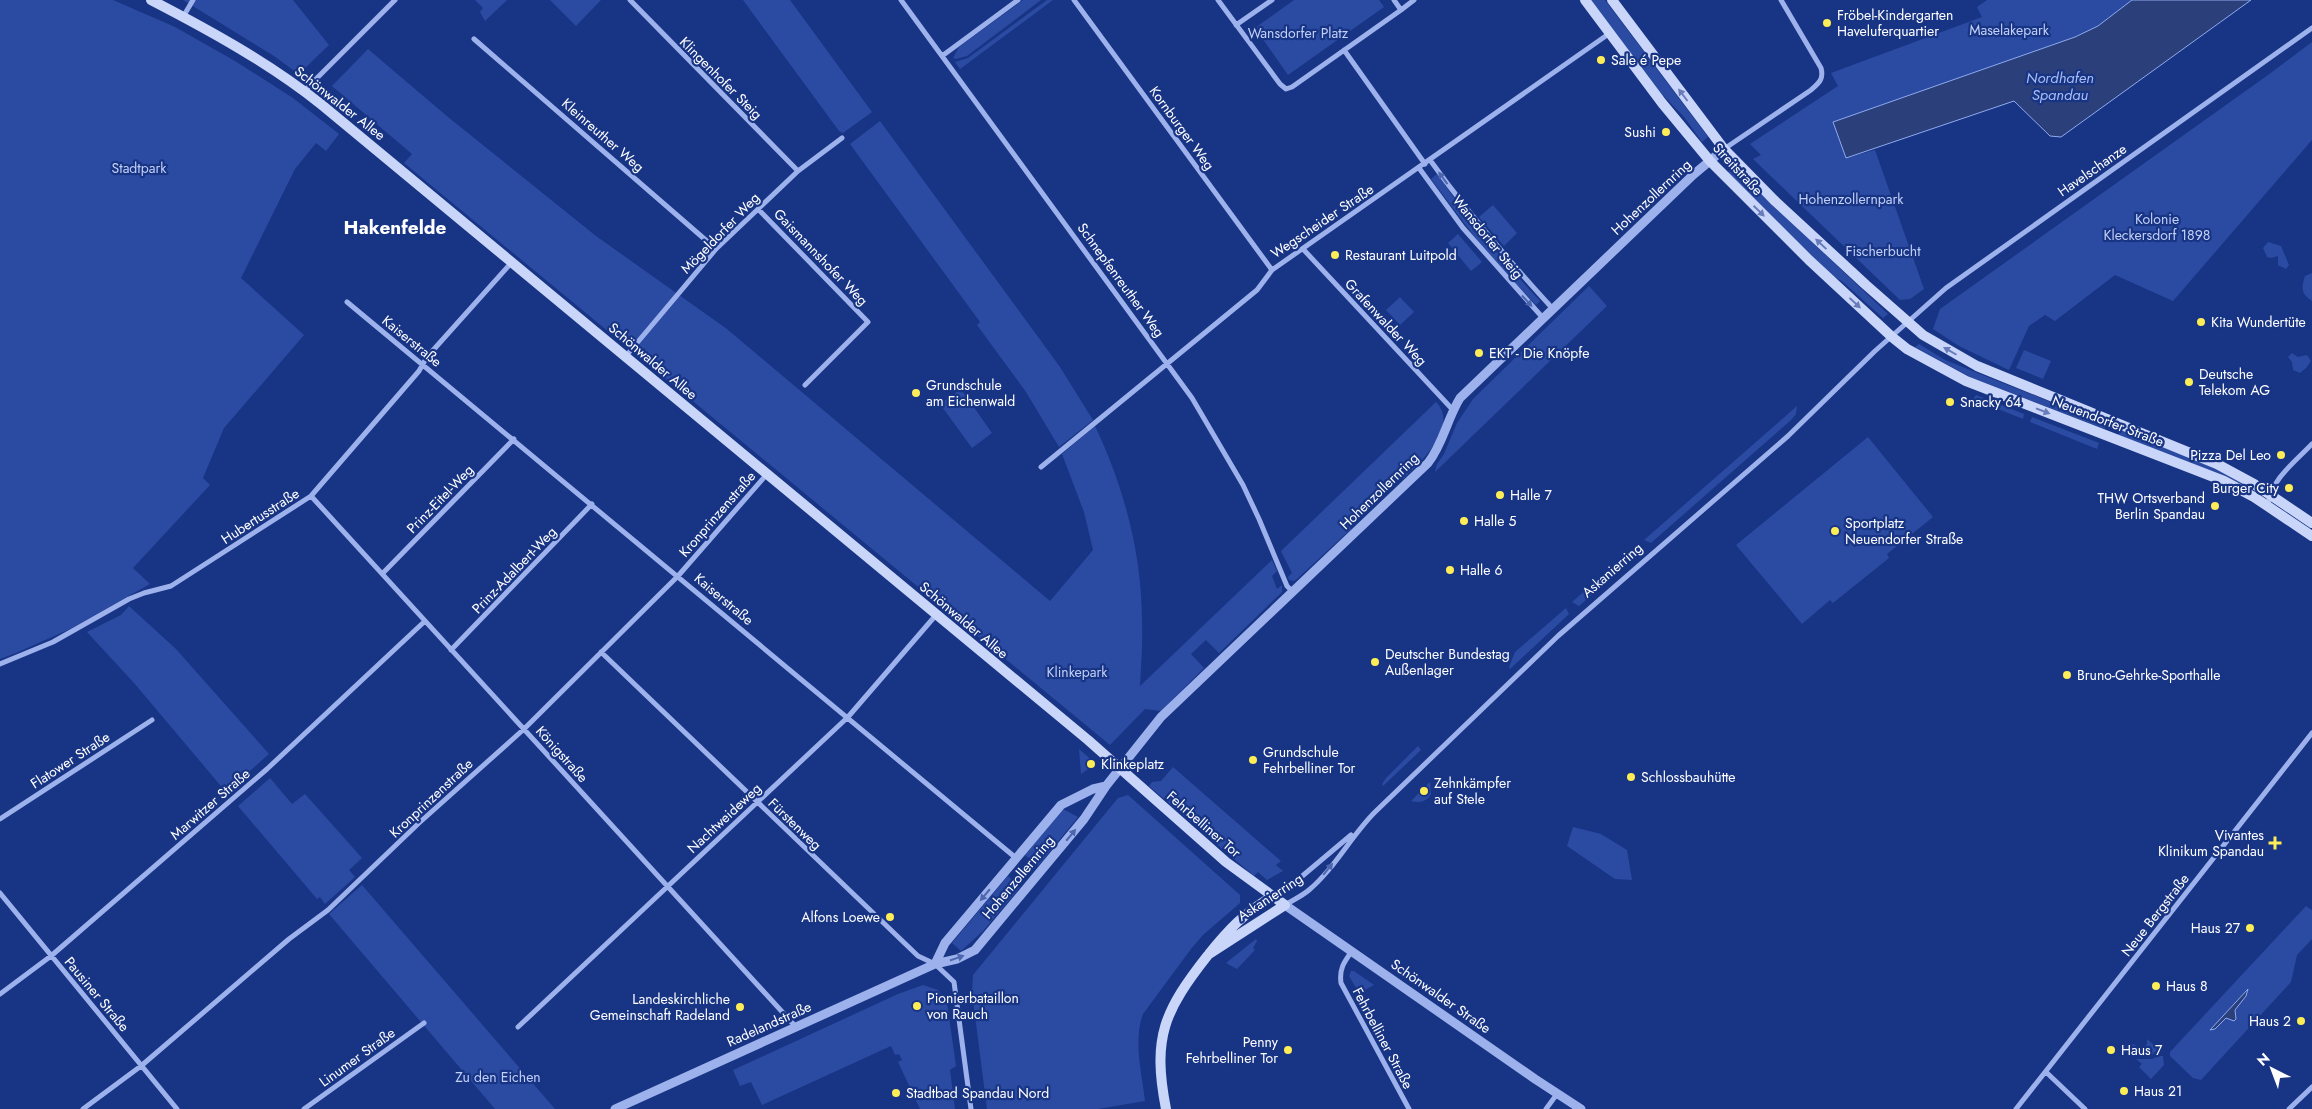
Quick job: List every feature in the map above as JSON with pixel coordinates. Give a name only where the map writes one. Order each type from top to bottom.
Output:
[{"type":"main road","name":"Schönwalder Allee","points":[[151,0],[236,46],[304,91],[1120,768]]},
{"type":"main road","name":"Streitstraße","points":[[1585,0],[1662,103],[1710,161],[1809,260],[1892,337]]},
{"type":"main road","name":"Streitstraße","points":[[1612,0],[1724,149],[1774,200],[1908,323]]},
{"type":"main road","name":"Neuendorfer Straße","points":[[1908,323],[1928,338],[1977,366],[2217,464],[2269,494],[2312,524]]},
{"type":"main road","name":"Neuendorfer Straße","points":[[1892,337],[1907,349],[1966,381],[2240,488],[2312,536]]},
{"type":"main road","name":"Fehrbelliner Tor","points":[[1120,768],[1226,862],[1285,904]]},
{"type":"main road","name":"Askanierring","points":[[1166,1109],[1160,1064],[1163,1030],[1175,1001],[1222,936],[1241,917],[1273,896]]},
{"type":"main road","name":"Askanierring","points":[[1209,954],[1285,904]]},
{"type":"street","points":[[183,17],[193,0]]},
{"type":"street","points":[[304,91],[395,0]]},
{"type":"street","name":"Klingenhofer Steig","points":[[630,0],[798,171]]},
{"type":"street","name":"Schnepfenreuther Weg","points":[[901,0],[1168,363],[1221,445],[1259,519],[1287,586],[1293,592]]},
{"type":"street","points":[[942,56],[1018,0]]},
{"type":"street","name":"Kornburger Weg","points":[[1074,0],[1272,270]]},
{"type":"street","points":[[1218,0],[1280,84],[1286,89],[1292,87],[1414,0]]},
{"type":"street","points":[[1236,25],[1272,0]]},
{"type":"street","points":[[1394,0],[1401,10]]},
{"type":"street","points":[[1724,149],[1812,90],[1823,75],[1821,68],[1781,0]]},
{"type":"street","name":"Havelschanze","points":[[1892,337],[1946,288],[2312,28]]},
{"type":"street","name":"Wegscheider Straße","points":[[1041,467],[1257,290],[1272,270],[1610,33]]},
{"type":"street","name":"Kleinreuther Weg","points":[[474,39],[716,249]]},
{"type":"street","points":[[1344,50],[1425,164]]},
{"type":"street","name":"Mögeldorfer Weg","points":[[626,357],[716,249],[798,171],[842,138]]},
{"type":"street","name":"Hohenzollernring","points":[[935,964],[957,958],[975,950],[1084,819],[1106,786],[1161,716],[1428,463],[1439,446],[1452,410],[1460,398],[1724,149]]},
{"type":"street","name":"Wansdorfer Steig","points":[[1430,160],[1472,217],[1553,309]]},
{"type":"street","name":"Wansdorfer Steig","points":[[1419,168],[1463,228],[1543,318]]},
{"type":"street","name":"Gaismannshofer Weg","points":[[758,209],[868,322],[805,385]]},
{"type":"street","name":"Grafenwalder Weg","points":[[1303,249],[1452,410]]},
{"type":"street","name":"Hubertusstraße","points":[[0,664],[53,642],[129,599],[171,586],[311,496],[423,364],[427,356],[512,262]]},
{"type":"street","name":"Kaiserstraße","points":[[348,302],[1016,858]]},
{"type":"street","name":"Askanierring","points":[[1273,896],[1294,883],[1356,831],[1558,636],[1788,436],[1892,337]]},
{"type":"street","name":"Prinz-Eitel-Weg","points":[[383,574],[514,439]]},
{"type":"street","points":[[2268,506],[2269,494],[2277,481],[2312,444]]},
{"type":"street","name":"Kronprinzenstraße","points":[[83,1109],[141,1066],[250,971],[328,910],[419,823],[524,729],[678,576],[767,474]]},
{"type":"street","name":"Königstraße","points":[[311,496],[796,1027]]},
{"type":"street","name":"Prinz-Adalbert-Weg","points":[[451,650],[592,504]]},
{"type":"street","name":"Nachtweideweg","points":[[518,1027],[848,717],[936,615]]},
{"type":"street","name":"Marwitzer Straße","points":[[0,994],[51,956],[267,770],[425,621]]},
{"type":"street","name":"Fürstenweg","points":[[601,652],[918,956],[935,964]]},
{"type":"street","name":"Flatower Straße","points":[[0,819],[152,720]]},
{"type":"street","name":"Neue Bergstraße","points":[[2016,1109],[2312,733]]},
{"type":"street","name":"Hohenzollernring","points":[[935,964],[945,942],[1061,805],[1073,797],[1106,786]]},
{"type":"street","name":"Askanierring","points":[[1285,904],[1312,887],[1326,872],[1356,831]]},
{"type":"street","name":"Pausiner Straße","points":[[0,893],[177,1109]]},
{"type":"street","name":"Schönwalder Straße","points":[[1285,904],[1581,1109]]},
{"type":"street","name":"Fehrbelliner Straße","points":[[1352,950],[1341,968],[1340,983],[1409,1109]]},
{"type":"street","points":[[935,964],[954,982],[971,1109]]},
{"type":"street","name":"Radelandstraße","points":[[616,1109],[935,964]]},
{"type":"street","name":"Linumer Straße","points":[[304,1109],[424,1023]]},
{"type":"street","points":[[2046,1072],[2085,1109]]},
{"type":"street","points":[[2289,1109],[2312,1087]]},
{"type":"street","points":[[1546,1109],[1557,1094]]},
{"type":"green space","name":"Stadtpark","points":[[0,0],[113,0],[175,27],[235,61],[293,98],[339,134],[326,151],[316,143],[295,169],[241,278],[304,335],[224,428],[203,478],[210,485],[133,568],[150,584],[70,629],[0,659]]},
{"type":"green space","points":[[183,0],[293,0],[329,45],[303,70],[301,76],[274,56]]},
{"type":"green space","points":[[475,0],[507,0],[485,21],[480,12],[483,8]]},
{"type":"green space","points":[[550,0],[601,0],[576,26]]},
{"type":"green space","points":[[743,0],[790,0],[872,112],[843,133],[839,131]]},
{"type":"green space","points":[[1023,0],[1041,0],[967,56],[953,58],[959,47]]},
{"type":"green space","points":[[1047,0],[1053,0],[960,69],[955,62],[968,58]]},
{"type":"green space","name":"Wansdorfer Platz","points":[[1294,0],[1379,0],[1384,7],[1288,75],[1255,28]]},
{"type":"green space","points":[[1591,0],[1605,0],[1708,137],[1702,142],[1684,117],[1661,93]]},
{"type":"green space","points":[[1987,0],[2132,0],[2098,26],[2075,37],[1834,122],[1846,158],[1875,150],[1924,289],[1910,299],[1900,300],[1753,159],[1761,155],[1750,144],[1838,86],[1831,73],[1982,17],[1977,7]]},
{"type":"green space","name":"Kolonie Kleckersdorf 1898","points":[[2312,42],[2312,140],[2173,301],[2115,275],[2055,321],[2045,315],[2029,326],[2009,370],[1959,346],[1933,329],[1940,309]]},
{"type":"green space","name":"Klinkepark","points":[[368,49],[448,117],[596,236],[727,329],[1050,601],[1093,550],[1084,512],[1062,454],[1095,426],[1123,497],[1135,546],[1141,596],[1140,686],[1272,560],[1277,571],[1272,576],[1277,589],[1282,585],[1282,592],[1219,653],[1206,640],[1191,654],[1204,668],[1161,711],[1145,709],[1110,745],[404,163],[412,154],[332,86]]},
{"type":"green space","points":[[880,121],[1060,367],[1093,420],[1059,447],[1026,392],[977,325],[980,322],[850,144]]},
{"type":"green space","points":[[1731,169],[1772,204],[1888,314],[1883,318],[1843,282],[1831,275],[1726,174]]},
{"type":"green space","points":[[1437,174],[1486,239],[1540,301],[1536,305],[1486,252],[1431,179]]},
{"type":"green space","points":[[1493,205],[1517,233],[1504,246],[1479,217]]},
{"type":"green space","points":[[1458,234],[1482,262],[1471,271],[1448,243]]},
{"type":"green space","points":[[2268,242],[2281,246],[2289,265],[2286,269],[2278,265],[2278,256],[2267,257],[2263,248]]},
{"type":"green space","points":[[2312,273],[2312,301],[2304,293],[2303,284],[2305,276]]},
{"type":"green space","points":[[1589,286],[1607,306],[1435,472],[1457,423],[1473,399]]},
{"type":"green space","points":[[1400,297],[1414,312],[1400,325],[1386,310]]},
{"type":"green space","points":[[1919,344],[1945,360],[2106,424],[2105,429],[1972,378],[1915,347]]},
{"type":"green space","points":[[2024,350],[2051,361],[2043,379],[2016,368]]},
{"type":"green space","points":[[2292,353],[2298,357],[2307,355],[2311,361],[2300,373],[2293,370],[2292,362],[2288,357]]},
{"type":"green space","points":[[961,389],[992,433],[972,448],[940,404]]},
{"type":"green space","points":[[1976,395],[2024,414],[2023,419],[1973,399]]},
{"type":"green space","points":[[1436,402],[1442,412],[1443,422],[1441,433],[1427,454],[1403,479],[1396,473],[1345,522],[1351,529],[1298,578],[1294,581],[1289,580],[1288,577],[1292,573],[1281,551]]},
{"type":"green space","points":[[1797,406],[1796,414],[1791,420],[1651,543],[1644,540]]},
{"type":"green space","points":[[2032,417],[2099,443],[2097,449],[2030,422]]},
{"type":"green space","points":[[2120,430],[2253,486],[2249,490],[2118,435]]},
{"type":"green space","name":"Sportplatz Neuendorfer Straße","points":[[1868,437],[1933,517],[1887,554],[1889,558],[1833,603],[1830,600],[1802,624],[1736,545]]},
{"type":"green space","points":[[1634,548],[1637,555],[1579,606],[1572,602]]},
{"type":"green space","points":[[129,606],[176,649],[269,754],[226,792],[134,683],[87,632],[121,615]]},
{"type":"green space","points":[[1566,608],[1569,614],[1510,669],[1509,667],[1515,652]]},
{"type":"green space","points":[[1418,746],[1421,750],[1383,786],[1382,784],[1386,778]]},
{"type":"green space","points":[[1079,749],[1094,762],[1094,765],[1081,774]]},
{"type":"green space","points":[[1173,767],[1281,861],[1276,865],[1283,871],[1267,880],[1258,872],[1254,876],[1149,786],[1152,782],[1161,781]]},
{"type":"green space","points":[[270,778],[292,804],[305,794],[362,858],[349,870],[355,877],[325,904],[320,897],[317,899],[238,806]]},
{"type":"green space","points":[[1430,782],[1431,794],[1427,799],[1420,802],[1411,801]]},
{"type":"green space","points":[[1128,795],[1240,895],[1240,903],[1203,935],[1143,1014],[1138,1046],[1145,1101],[1098,1109],[987,1109],[972,992],[973,975],[1118,798]]},
{"type":"green space","points":[[1063,809],[1078,817],[1038,866],[1025,855]]},
{"type":"green space","points":[[1573,827],[1601,834],[1627,850],[1632,880],[1615,879],[1567,846]]},
{"type":"green space","points":[[1008,876],[1020,887],[983,931],[961,951],[952,943]]},
{"type":"green space","name":"Zu den Eichen","points":[[362,885],[555,1109],[495,1109],[329,914]]},
{"type":"green space","points":[[2306,906],[2312,910],[2312,939],[2297,955],[2291,982],[2201,1080],[2193,1078],[2170,1056],[2170,1052]]},
{"type":"green space","points":[[1256,939],[1257,941],[1253,948],[1255,950],[1237,969],[1226,963]]},
{"type":"green space","points":[[1351,971],[1354,971],[1374,985],[1359,993],[1349,976]]},
{"type":"green space","points":[[923,985],[938,990],[947,1003],[956,1066],[950,1070],[955,1109],[920,1109],[898,1062],[902,1060],[899,1054],[895,1055],[891,1046],[762,1105],[751,1082],[740,1086],[733,1070],[898,994]]},
{"type":"green space","points":[[2147,1039],[2158,1049],[2152,1055],[2135,1054],[2129,1049],[2133,1044],[2142,1049],[2147,1044]]},
{"type":"green space","points":[[2163,1056],[2164,1065],[2151,1079],[2139,1067],[2142,1064],[2136,1059],[2152,1059]]},
{"type":"water","name":"Nordhafen Spandau","points":[[2132,0],[2251,0],[2061,137],[2050,136],[2014,101],[1846,158],[1833,122],[2075,37],[2098,26]]},
{"type":"water","points":[[2248,989],[2246,996],[2235,1010],[2236,1019],[2234,1021],[2226,1018],[2215,1029],[2210,1030]]},
{"type":"place","name":"Fröbel-Kindergarten Haveluferquartier","points":[[1827,23]]},
{"type":"place","name":"Sale é Pepe","points":[[1601,60]]},
{"type":"place","name":"Sushi","points":[[1666,132]]},
{"type":"place","name":"Restaurant Luitpold","points":[[1335,255]]},
{"type":"place","name":"Kita Wundertüte","points":[[2201,322]]},
{"type":"place","name":"EKT - Die Knöpfe","points":[[1479,353]]},
{"type":"place","name":"Deutsche Telekom AG","points":[[2189,382]]},
{"type":"place","name":"Grundschule am Eichenwald","points":[[916,393]]},
{"type":"place","name":"Snacky 64","points":[[1950,402]]},
{"type":"place","name":"Pizza Del Leo","points":[[2281,455]]},
{"type":"place","name":"Burger City","points":[[2289,488]]},
{"type":"place","name":"Halle 7","points":[[1500,495]]},
{"type":"place","name":"THW Ortsverband Berlin Spandau","points":[[2215,506]]},
{"type":"place","name":"Halle 5","points":[[1464,521]]},
{"type":"place","name":"Sportplatz Neuendorfer Straße","points":[[1835,531]]},
{"type":"place","name":"Halle 6","points":[[1450,570]]},
{"type":"place","name":"Deutscher Bundestag Außenlager","points":[[1375,662]]},
{"type":"place","name":"Bruno-Gehrke-Sporthalle","points":[[2067,675]]},
{"type":"place","name":"Grundschule Fehrbelliner Tor","points":[[1253,760]]},
{"type":"place","name":"Klinkeplatz","points":[[1091,764]]},
{"type":"place","name":"Schlossbauhütte","points":[[1631,777]]},
{"type":"place","name":"Zehnkämpfer auf Stele","points":[[1424,791]]},
{"type":"place","name":"Vivantes Klinikum Spandau","points":[[2275,843]]},
{"type":"place","name":"Alfons Loewe","points":[[890,917]]},
{"type":"place","name":"Haus 27","points":[[2250,928]]},
{"type":"place","name":"Haus 8","points":[[2156,986]]},
{"type":"place","name":"Pionierbataillon von Rauch","points":[[917,1006]]},
{"type":"place","name":"Landeskirchliche Gemeinschaft Radeland","points":[[740,1007]]},
{"type":"place","name":"Haus 2","points":[[2301,1021]]},
{"type":"place","name":"Penny Fehrbelliner Tor","points":[[1288,1050]]},
{"type":"place","name":"Haus 7","points":[[2111,1050]]},
{"type":"place","name":"Haus 21","points":[[2124,1091]]},
{"type":"place","name":"Stadtbad Spandau Nord","points":[[896,1093]]},
{"type":"district","name":"Hakenfelde","points":[[395,227]]},
{"type":"park label","name":"Maselakepark","points":[[2009,30]]},
{"type":"park label","name":"Hohenzollernpark","points":[[1851,199]]},
{"type":"park label","name":"Fischerbucht","points":[[1883,251]]}]
